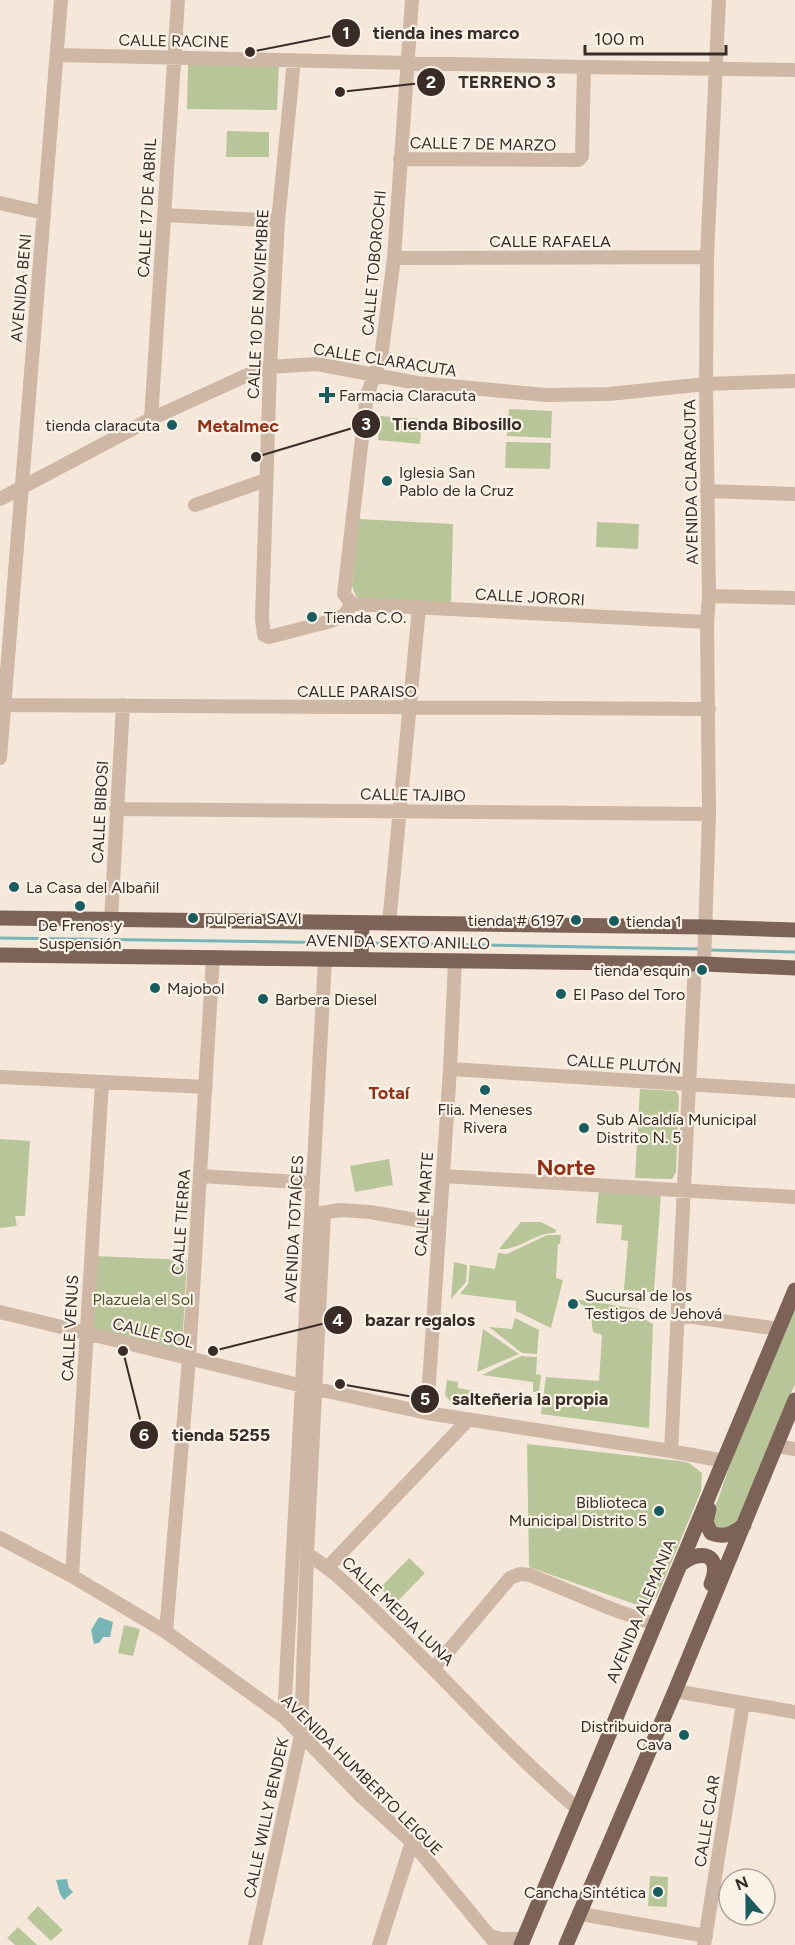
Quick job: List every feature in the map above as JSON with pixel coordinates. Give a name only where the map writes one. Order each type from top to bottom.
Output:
[{"type":"main road","name":"AVENIDA SEXTO ANILLO","points":[[0,918],[111,919],[361,942],[455,961],[700,964],[795,968]]},
{"type":"main road","name":"AVENIDA SEXTO ANILLO","points":[[0,955],[325,959],[361,942],[389,924],[795,930]]},
{"type":"main road","name":"AVENIDA ALEMANIA","points":[[522,1942],[795,1290]]},
{"type":"main road","points":[[566,1945],[675,1691],[795,1400]]},
{"type":"main road","points":[[716,1480],[715,1491],[706,1517],[711,1533],[726,1536],[744,1525]]},
{"type":"main road","points":[[680,1565],[693,1556],[704,1555],[713,1561],[716,1570],[700,1613],[694,1642]]},
{"type":"street","name":"AVENIDA BENI","points":[[0,758],[61,0]]},
{"type":"street","name":"CALLE 17 DE ABRIL","points":[[151,419],[178,0]]},
{"type":"street","name":"AVENIDA CLARACUTA","points":[[671,1451],[690,1085],[700,964],[706,927],[709,814],[707,257],[719,0]]},
{"type":"street","name":"CALLE TOBOROCHI","points":[[352,604],[344,594],[367,395],[381,358],[394,258],[407,62],[408,5]]},
{"type":"street","name":"CALLE RACINE","points":[[57,55],[795,70]]},
{"type":"street","name":"CALLE 10 DE NOVIEMBRE","points":[[294,60],[278,221],[270,367],[262,619],[264,634],[269,637],[331,621],[344,615],[352,604]]},
{"type":"street","name":"CALLE 7 DE MARZO","points":[[400,159],[572,162],[578,160],[582,156],[584,67]]},
{"type":"street","points":[[0,203],[44,213]]},
{"type":"street","points":[[164,215],[278,221]]},
{"type":"street","name":"CALLE RAFAELA","points":[[394,258],[707,257]]},
{"type":"street","name":"CALLE CLARACUTA","points":[[0,499],[151,419],[256,371],[270,367],[317,364],[375,373],[417,383],[546,395],[609,394],[706,384],[795,381]]},
{"type":"street","points":[[195,505],[266,480]]},
{"type":"street","points":[[707,491],[795,494]]},
{"type":"street","points":[[709,596],[795,598]]},
{"type":"street","name":"CALLE JORORI","points":[[352,604],[707,622]]},
{"type":"street","points":[[389,924],[419,608]]},
{"type":"street","name":"CALLE PARAISO","points":[[5,705],[708,709]]},
{"type":"street","name":"CALLE BIBOSI","points":[[111,919],[123,705]]},
{"type":"street","name":"CALLE TAJIBO","points":[[116,809],[709,814]]},
{"type":"street","name":"CALLE TIERRA","points":[[166,1632],[189,1359],[213,957]]},
{"type":"street","name":"AVENIDA TOTAÍCES","points":[[284,1717],[309,1388],[318,1214],[313,1183],[325,959]]},
{"type":"street","name":"CALLE MARTE","points":[[427,1413],[455,961]]},
{"type":"street","name":"CALLE PLUTÓN","points":[[450,1069],[795,1091]]},
{"type":"street","points":[[0,1077],[206,1087]]},
{"type":"street","name":"CALLE VENUS","points":[[72,1576],[102,1082]]},
{"type":"street","points":[[201,1176],[313,1183]]},
{"type":"street","points":[[443,1176],[795,1197]]},
{"type":"street","points":[[318,1214],[340,1210],[370,1212],[439,1224]]},
{"type":"street","name":"CALLE SOL","points":[[0,1312],[309,1388],[427,1413],[724,1461]]},
{"type":"street","points":[[678,1315],[779,1329]]},
{"type":"street","points":[[307,1554],[309,1388]]},
{"type":"street","points":[[328,1567],[468,1420]]},
{"type":"street","points":[[777,1446],[795,1449]]},
{"type":"street","name":"AVENIDA HUMBERTO LEIGUE","points":[[0,1538],[72,1576],[166,1632],[284,1717],[361,1796],[412,1842],[494,1941]]},
{"type":"street","name":"CALLE MEDIA LUNA","points":[[307,1554],[328,1567],[434,1668],[537,1773],[578,1809]]},
{"type":"street","name":"CALLE WILLY BENDEK","points":[[255,1945],[302,1736],[307,1554]]},
{"type":"street","points":[[434,1668],[510,1578],[520,1574],[530,1575],[654,1624]]},
{"type":"street","points":[[675,1691],[795,1712]]},
{"type":"street","name":"CALLE CLAR","points":[[705,1940],[743,1703]]},
{"type":"street","points":[[379,1945],[412,1842]]},
{"type":"street","points":[[581,1914],[705,1940]]},
{"type":"street","points":[[494,1941],[522,1942]]},
{"type":"green space","points":[[188,63],[279,64],[277,110],[187,109]]},
{"type":"green space","points":[[227,131],[269,132],[269,157],[226,157]]},
{"type":"green space","points":[[509,409],[552,411],[551,438],[507,436]]},
{"type":"green space","points":[[380,416],[422,419],[420,444],[378,440]]},
{"type":"green space","points":[[506,442],[551,443],[550,469],[505,468]]},
{"type":"green space","points":[[359,519],[453,524],[451,603],[361,599],[356,596],[352,586]]},
{"type":"green space","points":[[597,522],[639,524],[638,549],[596,547]]},
{"type":"green space","points":[[640,1089],[676,1091],[679,1095],[676,1172],[672,1179],[635,1178]]},
{"type":"green space","points":[[0,1139],[30,1141],[25,1216],[15,1216],[17,1226],[0,1228]]},
{"type":"green space","points":[[389,1159],[393,1185],[355,1192],[350,1166]]},
{"type":"green space","points":[[599,1189],[661,1194],[654,1291],[624,1290],[628,1241],[621,1240],[622,1225],[596,1223]]},
{"type":"green space","points":[[521,1222],[541,1222],[556,1230],[555,1233],[541,1235],[513,1247],[499,1249]]},
{"type":"green space","points":[[547,1235],[561,1235],[560,1244],[558,1244],[556,1278],[563,1280],[551,1328],[516,1311],[516,1301],[460,1294],[468,1284],[470,1265],[495,1269],[498,1253],[507,1254]]},
{"type":"green space","name":"Plazuela el Sol","points":[[95,1256],[187,1260],[182,1350],[88,1329]]},
{"type":"green space","points":[[454,1262],[467,1265],[466,1282],[451,1299]]},
{"type":"green space","points":[[575,1299],[645,1310],[646,1320],[653,1324],[649,1428],[541,1414],[546,1377],[599,1381],[602,1335],[593,1332],[590,1311]]},
{"type":"green space","points":[[795,1305],[795,1384],[737,1523],[718,1530],[711,1524],[715,1508],[740,1436]]},
{"type":"green space","points":[[515,1318],[539,1330],[537,1354],[522,1353],[489,1327],[512,1329]]},
{"type":"green space","points":[[483,1329],[519,1354],[477,1372]]},
{"type":"green space","points":[[521,1356],[537,1357],[536,1374],[541,1375],[539,1392],[533,1392],[533,1382],[482,1375]]},
{"type":"green space","points":[[447,1380],[458,1382],[458,1388],[475,1391],[474,1404],[449,1400],[445,1395]]},
{"type":"green space","points":[[527,1444],[680,1461],[689,1463],[702,1473],[701,1491],[657,1597],[648,1607],[529,1567]]},
{"type":"green space","points":[[409,1558],[425,1573],[396,1603],[380,1588]]},
{"type":"green space","points":[[124,1625],[140,1629],[133,1656],[118,1653]]},
{"type":"green space","name":"Cancha Sintética","points":[[650,1876],[668,1877],[667,1907],[648,1906]]},
{"type":"green space","points":[[38,1906],[63,1930],[51,1941],[27,1918]]},
{"type":"green space","points":[[18,1927],[37,1945],[15,1945],[7,1938]]},
{"type":"water","points":[[99,1617],[113,1622],[110,1637],[103,1637],[99,1643],[94,1644],[91,1630]]},
{"type":"water","points":[[67,1879],[69,1888],[73,1892],[64,1900],[56,1880]]},
{"type":"waterway","points":[[0,938],[356,943]]},
{"type":"waterway","points":[[366,943],[701,949]]},
{"type":"waterway","points":[[709,950],[795,952]]},
{"type":"place","name":"tienda ines marco","points":[[250,52]]},
{"type":"place","name":"TERRENO 3","points":[[340,92]]},
{"type":"place","name":"Farmacia Claracuta","points":[[327,395]]},
{"type":"place","name":"tienda claracuta","points":[[172,425]]},
{"type":"place","name":"Tienda Bibosillo","points":[[256,457]]},
{"type":"place","name":"Iglesia San Pablo de la Cruz","points":[[387,481]]},
{"type":"place","name":"Tienda C.O.","points":[[312,617]]},
{"type":"place","name":"La Casa del Albañil","points":[[14,887]]},
{"type":"place","name":"De Frenos y Suspensión","points":[[80,906]]},
{"type":"place","name":"pulperia SAVI","points":[[193,918]]},
{"type":"place","name":"tienda # 6197","points":[[576,920]]},
{"type":"place","name":"tienda 1","points":[[614,921]]},
{"type":"place","name":"tienda esquin","points":[[702,970]]},
{"type":"place","name":"Majobol","points":[[155,988]]},
{"type":"place","name":"El Paso del Toro","points":[[561,994]]},
{"type":"place","name":"Barbera Diesel","points":[[263,999]]},
{"type":"place","name":"Flia. Meneses Rivera","points":[[485,1090]]},
{"type":"place","name":"Sub Alcaldía Municipal Distrito N. 5","points":[[584,1128]]},
{"type":"place","name":"Sucursal de los Testigos de Jehová","points":[[573,1304]]},
{"type":"place","name":"tienda 5255","points":[[123,1351]]},
{"type":"place","name":"bazar regalos","points":[[213,1351]]},
{"type":"place","name":"salteñeria la propia","points":[[340,1384]]},
{"type":"place","name":"Biblioteca Municipal Distrito 5","points":[[659,1511]]},
{"type":"place","name":"Distribuidora Cava","points":[[684,1735]]},
{"type":"place","name":"Cancha Sintética","points":[[658,1892]]},
{"type":"district","name":"Metalmec","points":[[238,426]]},
{"type":"district","name":"Totaí","points":[[389,1093]]},
{"type":"district","name":"Norte","points":[[566,1167]]}]
